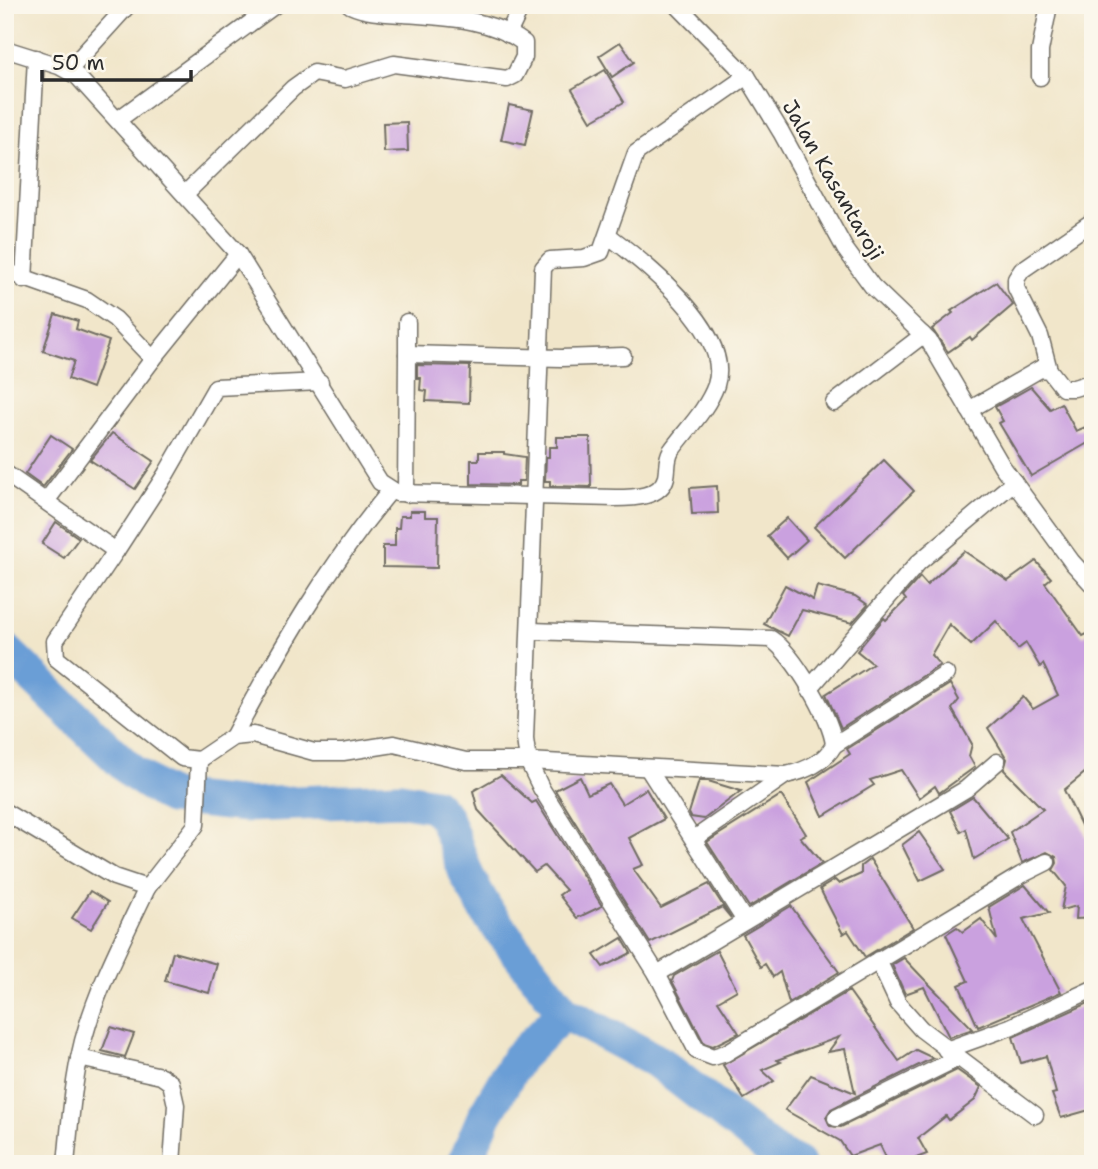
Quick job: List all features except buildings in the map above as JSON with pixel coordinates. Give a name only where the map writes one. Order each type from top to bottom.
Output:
[{"type":"street","points":[[69,70],[128,5]]},
{"type":"street","points":[[119,118],[275,5]]},
{"type":"street","points":[[185,194],[293,88],[314,73],[345,79],[394,64],[507,79],[515,75],[524,57],[521,41],[497,29],[447,17],[375,12],[351,5]]},
{"type":"street","points":[[508,34],[522,5]]},
{"type":"street","name":"Jalan Kasantaroji","points":[[677,5],[747,76],[782,132],[845,249],[872,286],[923,335],[940,357],[1014,482],[1072,562],[1093,585]]},
{"type":"street","points":[[1040,77],[1040,51],[1049,5]]},
{"type":"street","points":[[5,49],[69,70],[88,85],[119,118],[238,254],[380,482],[398,492],[536,498],[630,498],[655,491],[666,480],[669,455],[708,402],[716,385],[718,357],[696,320],[643,262],[609,236]]},
{"type":"street","points":[[24,280],[36,58]]},
{"type":"street","points":[[747,76],[641,148],[632,160],[609,236],[597,255],[554,260],[544,264],[531,631],[524,739],[527,761],[541,788],[657,974],[697,1051],[713,1057],[726,1053],[878,960],[1047,862]]},
{"type":"street","points":[[1093,222],[1021,271],[1016,279],[1016,288],[1040,335],[1049,370],[1063,388],[1093,382]]},
{"type":"street","points":[[47,500],[153,359],[238,254]]},
{"type":"street","points":[[5,271],[24,280],[87,300],[115,319],[153,359]]},
{"type":"street","points":[[320,382],[216,387],[166,474],[55,641],[54,654],[62,665],[176,755],[199,760],[233,737],[336,559],[398,492],[407,322]]},
{"type":"street","points":[[834,403],[923,335]]},
{"type":"street","points":[[407,354],[540,358],[623,356]]},
{"type":"street","points":[[969,410],[1026,375],[1040,369],[1049,370]]},
{"type":"street","points":[[5,473],[116,551]]},
{"type":"street","points":[[809,689],[918,563],[1014,482]]},
{"type":"street","points":[[531,631],[761,637],[779,645],[809,689],[829,725],[834,745]]},
{"type":"street","points":[[233,737],[264,736],[314,752],[329,753],[394,744],[466,761],[527,761],[786,775],[808,769],[823,759],[834,745],[946,674]]},
{"type":"street","points":[[66,1164],[79,1058],[98,998],[147,888],[197,820],[199,760]]},
{"type":"street","points":[[657,974],[966,789],[997,762]]},
{"type":"street","points":[[649,769],[745,922]]},
{"type":"street","points":[[694,839],[786,775]]},
{"type":"street","points":[[5,812],[114,877],[147,888]]},
{"type":"street","points":[[878,960],[898,1003],[952,1054],[1035,1115]]},
{"type":"street","points":[[836,1118],[952,1054],[1093,989]]},
{"type":"street","points":[[79,1058],[160,1076],[172,1083],[176,1105],[172,1164]]},
{"type":"waterway","points":[[5,650],[133,773],[170,797],[246,805],[400,799],[434,805],[445,817],[467,876],[489,915],[564,1012],[658,1062],[776,1154],[797,1164]]},
{"type":"waterway","points":[[464,1164],[485,1115],[518,1058],[564,1012]]}]
